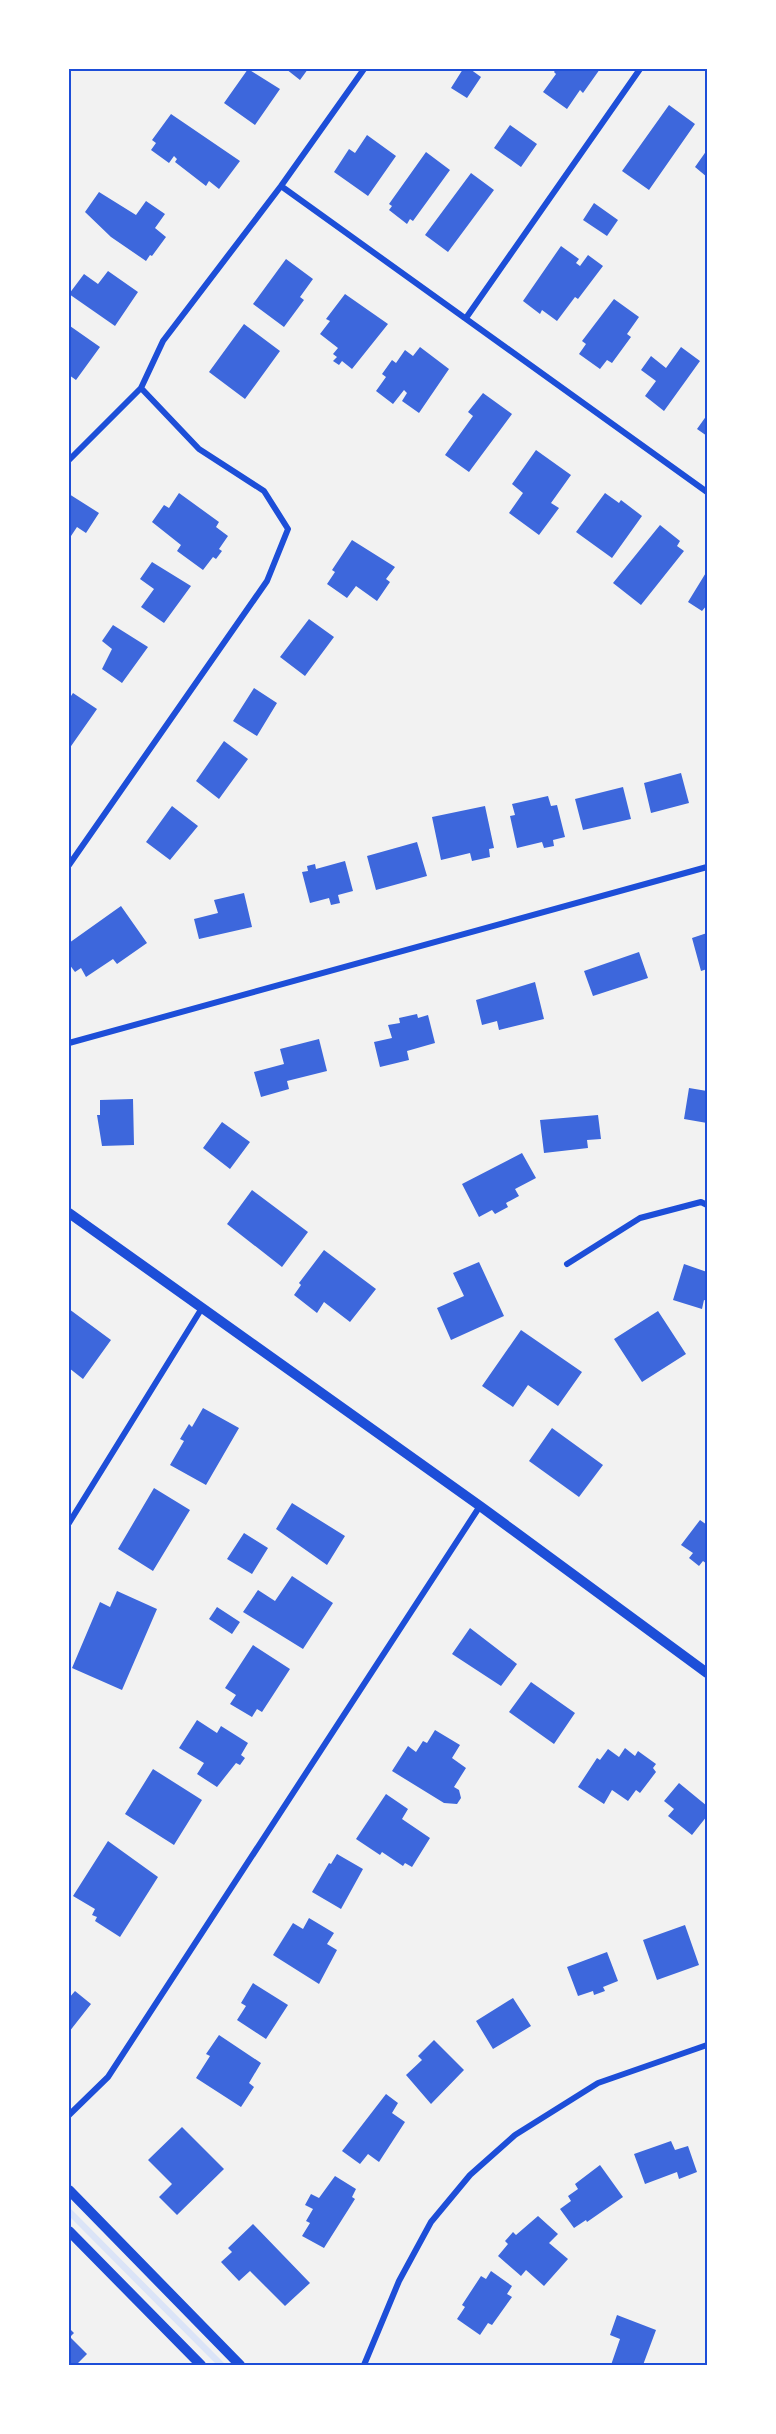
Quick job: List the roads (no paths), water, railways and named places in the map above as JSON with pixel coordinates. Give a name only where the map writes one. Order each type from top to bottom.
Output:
[{"type":"street","points":[[69,460],[141,388],[163,341],[281,186],[364,69]]},
{"type":"street","points":[[466,318],[640,69]]},
{"type":"street","points":[[281,186],[707,492]]},
{"type":"street","points":[[69,865],[267,581],[288,529],[264,491],[199,450],[141,388]]},
{"type":"street","points":[[69,1044],[707,867]]},
{"type":"street","points":[[567,1264],[640,1218],[701,1202],[707,1205]]},
{"type":"street","points":[[69,1213],[480,1506],[707,1672]]},
{"type":"street","points":[[69,1523],[202,1308]]},
{"type":"street","points":[[69,2115],[108,2077],[480,1506]]},
{"type":"street","points":[[364,2365],[399,2281],[431,2222],[470,2175],[515,2135],[598,2082],[707,2045]]},
{"type":"street","points":[[69,2190],[240,2365]]},
{"type":"street","points":[[69,2231],[201,2365]]}]
